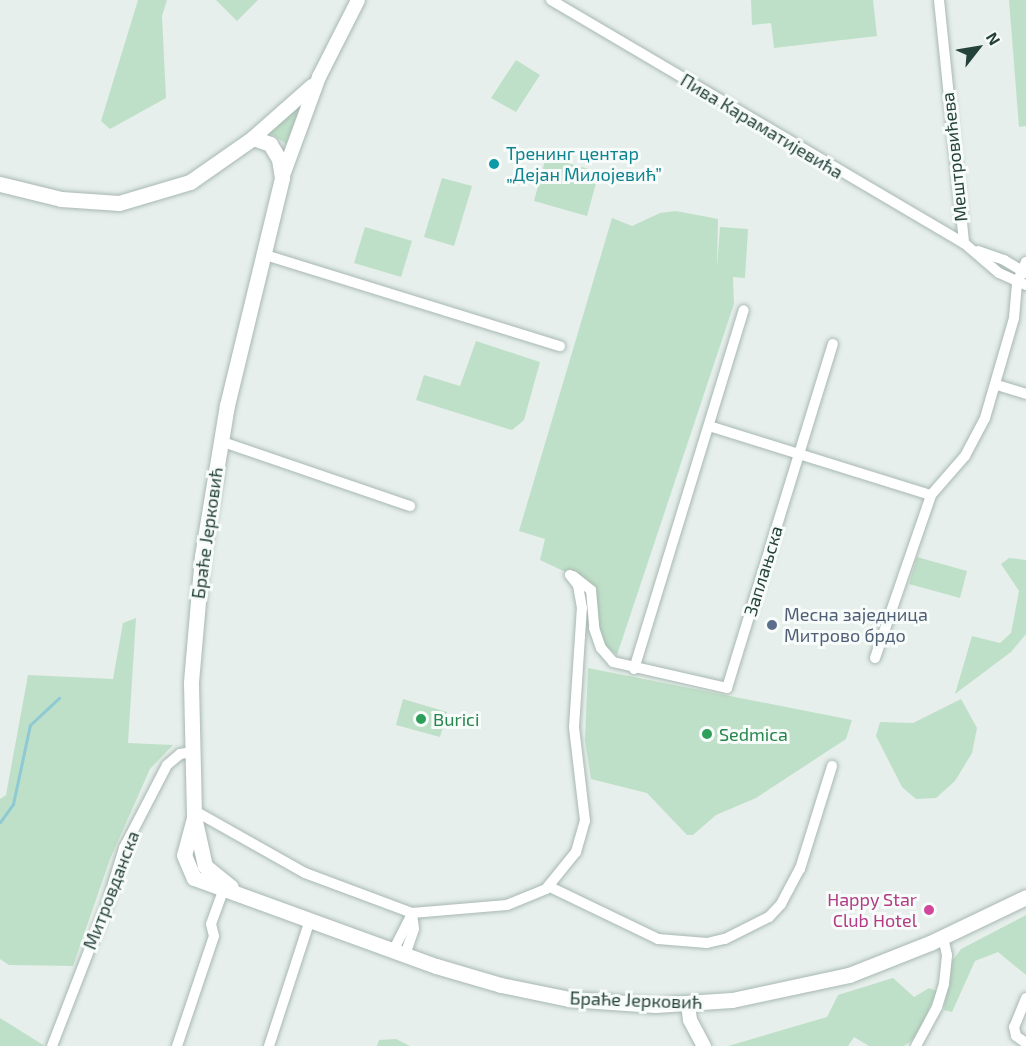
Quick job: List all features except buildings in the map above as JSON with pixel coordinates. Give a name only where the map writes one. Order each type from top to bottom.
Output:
[{"type":"main road","points":[[0,184],[61,199],[133,201],[190,182],[253,138],[265,141],[274,148],[282,178]]},
{"type":"main road","name":"Браће Јерковић","points":[[246,896],[205,866],[195,814],[191,753],[196,609],[220,441],[262,254],[282,178]]},
{"type":"main road","name":"Браће Јерковић","points":[[195,814],[185,863],[194,878],[223,891],[246,896],[399,953],[501,986],[569,999],[688,1004],[751,997],[826,981],[871,967],[943,937],[1026,897]]},
{"type":"street","name":"Браће Јерковић","points":[[282,178],[319,77],[358,0]]},
{"type":"street","name":"Пива Караматијевића","points":[[551,0],[964,243],[1023,284]]},
{"type":"street","name":"Мештровићева","points":[[939,0],[964,243]]},
{"type":"street","points":[[253,138],[295,104],[319,77]]},
{"type":"street","name":"Пива Караматијевића","points":[[975,250],[1024,268]]},
{"type":"street","points":[[262,254],[560,346]]},
{"type":"street","points":[[875,658],[931,495],[965,456],[997,385],[1023,284],[1024,268]]},
{"type":"street","points":[[195,814],[305,873],[412,914],[507,905],[550,887],[576,852],[585,821],[574,726],[582,608],[578,585],[570,575],[591,590],[594,628],[606,656],[634,669],[744,310]]},
{"type":"street","name":"Заплањска","points":[[634,669],[727,688],[833,344]]},
{"type":"street","points":[[997,385],[1026,394]]},
{"type":"street","points":[[709,426],[931,495]]},
{"type":"street","points":[[220,441],[410,506]]},
{"type":"street","name":"Митровданска","points":[[52,1046],[107,904],[124,848],[167,765],[176,756],[191,753]]},
{"type":"street","points":[[550,887],[658,939],[707,943],[726,939],[769,917],[781,904],[800,869],[832,766]]},
{"type":"street","points":[[177,1046],[212,944],[211,924],[223,891]]},
{"type":"street","points":[[399,953],[414,930],[412,914]]},
{"type":"street","points":[[269,1046],[310,920]]},
{"type":"street","points":[[916,1046],[937,1007],[944,984],[947,955],[943,937]]},
{"type":"street","points":[[1026,998],[1014,1027],[1016,1036],[1026,1043]]},
{"type":"street","points":[[688,1004],[690,1020],[704,1046]]},
{"type":"green space","points":[[138,0],[167,0],[162,16],[166,98],[110,129],[101,121]]},
{"type":"green space","points":[[216,0],[258,0],[237,21]]},
{"type":"green space","points":[[751,0],[873,0],[877,36],[774,48],[771,23],[752,25]]},
{"type":"green space","points":[[1009,0],[1026,0],[1026,126],[1019,127]]},
{"type":"green space","points":[[516,60],[540,75],[516,112],[491,98]]},
{"type":"green space","points":[[303,100],[286,144],[269,132]]},
{"type":"green space","points":[[546,157],[599,172],[587,216],[534,201]]},
{"type":"green space","points":[[442,178],[472,186],[454,246],[424,237]]},
{"type":"green space","points":[[676,211],[718,219],[717,269],[720,227],[748,229],[745,278],[733,277],[734,304],[617,655],[603,644],[594,606],[580,579],[540,560],[545,539],[519,531],[612,218],[632,226],[660,213]]},
{"type":"green space","points":[[365,227],[412,241],[401,277],[354,263]]},
{"type":"green space","points":[[476,341],[540,362],[524,420],[512,430],[416,400],[424,375],[460,386]]},
{"type":"green space","points":[[917,557],[967,571],[960,598],[909,584]]},
{"type":"green space","points":[[1009,558],[1026,560],[1026,634],[1011,652],[955,694],[972,636],[1000,643],[1011,633],[1019,591],[1001,564]]},
{"type":"green space","points":[[136,618],[128,743],[173,745],[150,769],[110,859],[73,966],[9,965],[0,959],[0,799],[6,795],[28,675],[113,679],[123,623]]},
{"type":"green space","points":[[588,668],[852,720],[846,739],[756,798],[716,815],[693,835],[687,835],[647,793],[591,779],[585,741]]},
{"type":"green space","name":"Burici","points":[[403,699],[447,712],[440,737],[396,725]]},
{"type":"green space","points":[[961,699],[977,728],[972,753],[955,781],[936,798],[916,799],[902,787],[876,736],[880,722],[913,723]]},
{"type":"green space","points":[[1026,915],[1026,975],[998,952],[975,961],[952,1012],[944,1010],[950,964],[961,949]]},
{"type":"green space","points":[[893,978],[914,997],[929,988],[937,991],[917,1036],[904,1046],[869,1046],[854,1037],[848,1046],[728,1046],[827,1017],[838,995]]},
{"type":"green space","points":[[0,1018],[45,1046],[0,1046]]},
{"type":"green space","points":[[396,1039],[410,1046],[377,1046],[379,1040]]},
{"type":"waterway","points":[[0,822],[13,804],[30,725],[59,698]]},
{"type":"place","name":"Тренинг центар „Дејан Милојевић”","points":[[494,164]]},
{"type":"place","name":"Месна заједница Митрово брдо","points":[[772,625]]},
{"type":"place","name":"Burici","points":[[421,719]]},
{"type":"place","name":"Sedmica","points":[[707,734]]},
{"type":"place","name":"Happy Star Club Hotel","points":[[929,910]]}]
